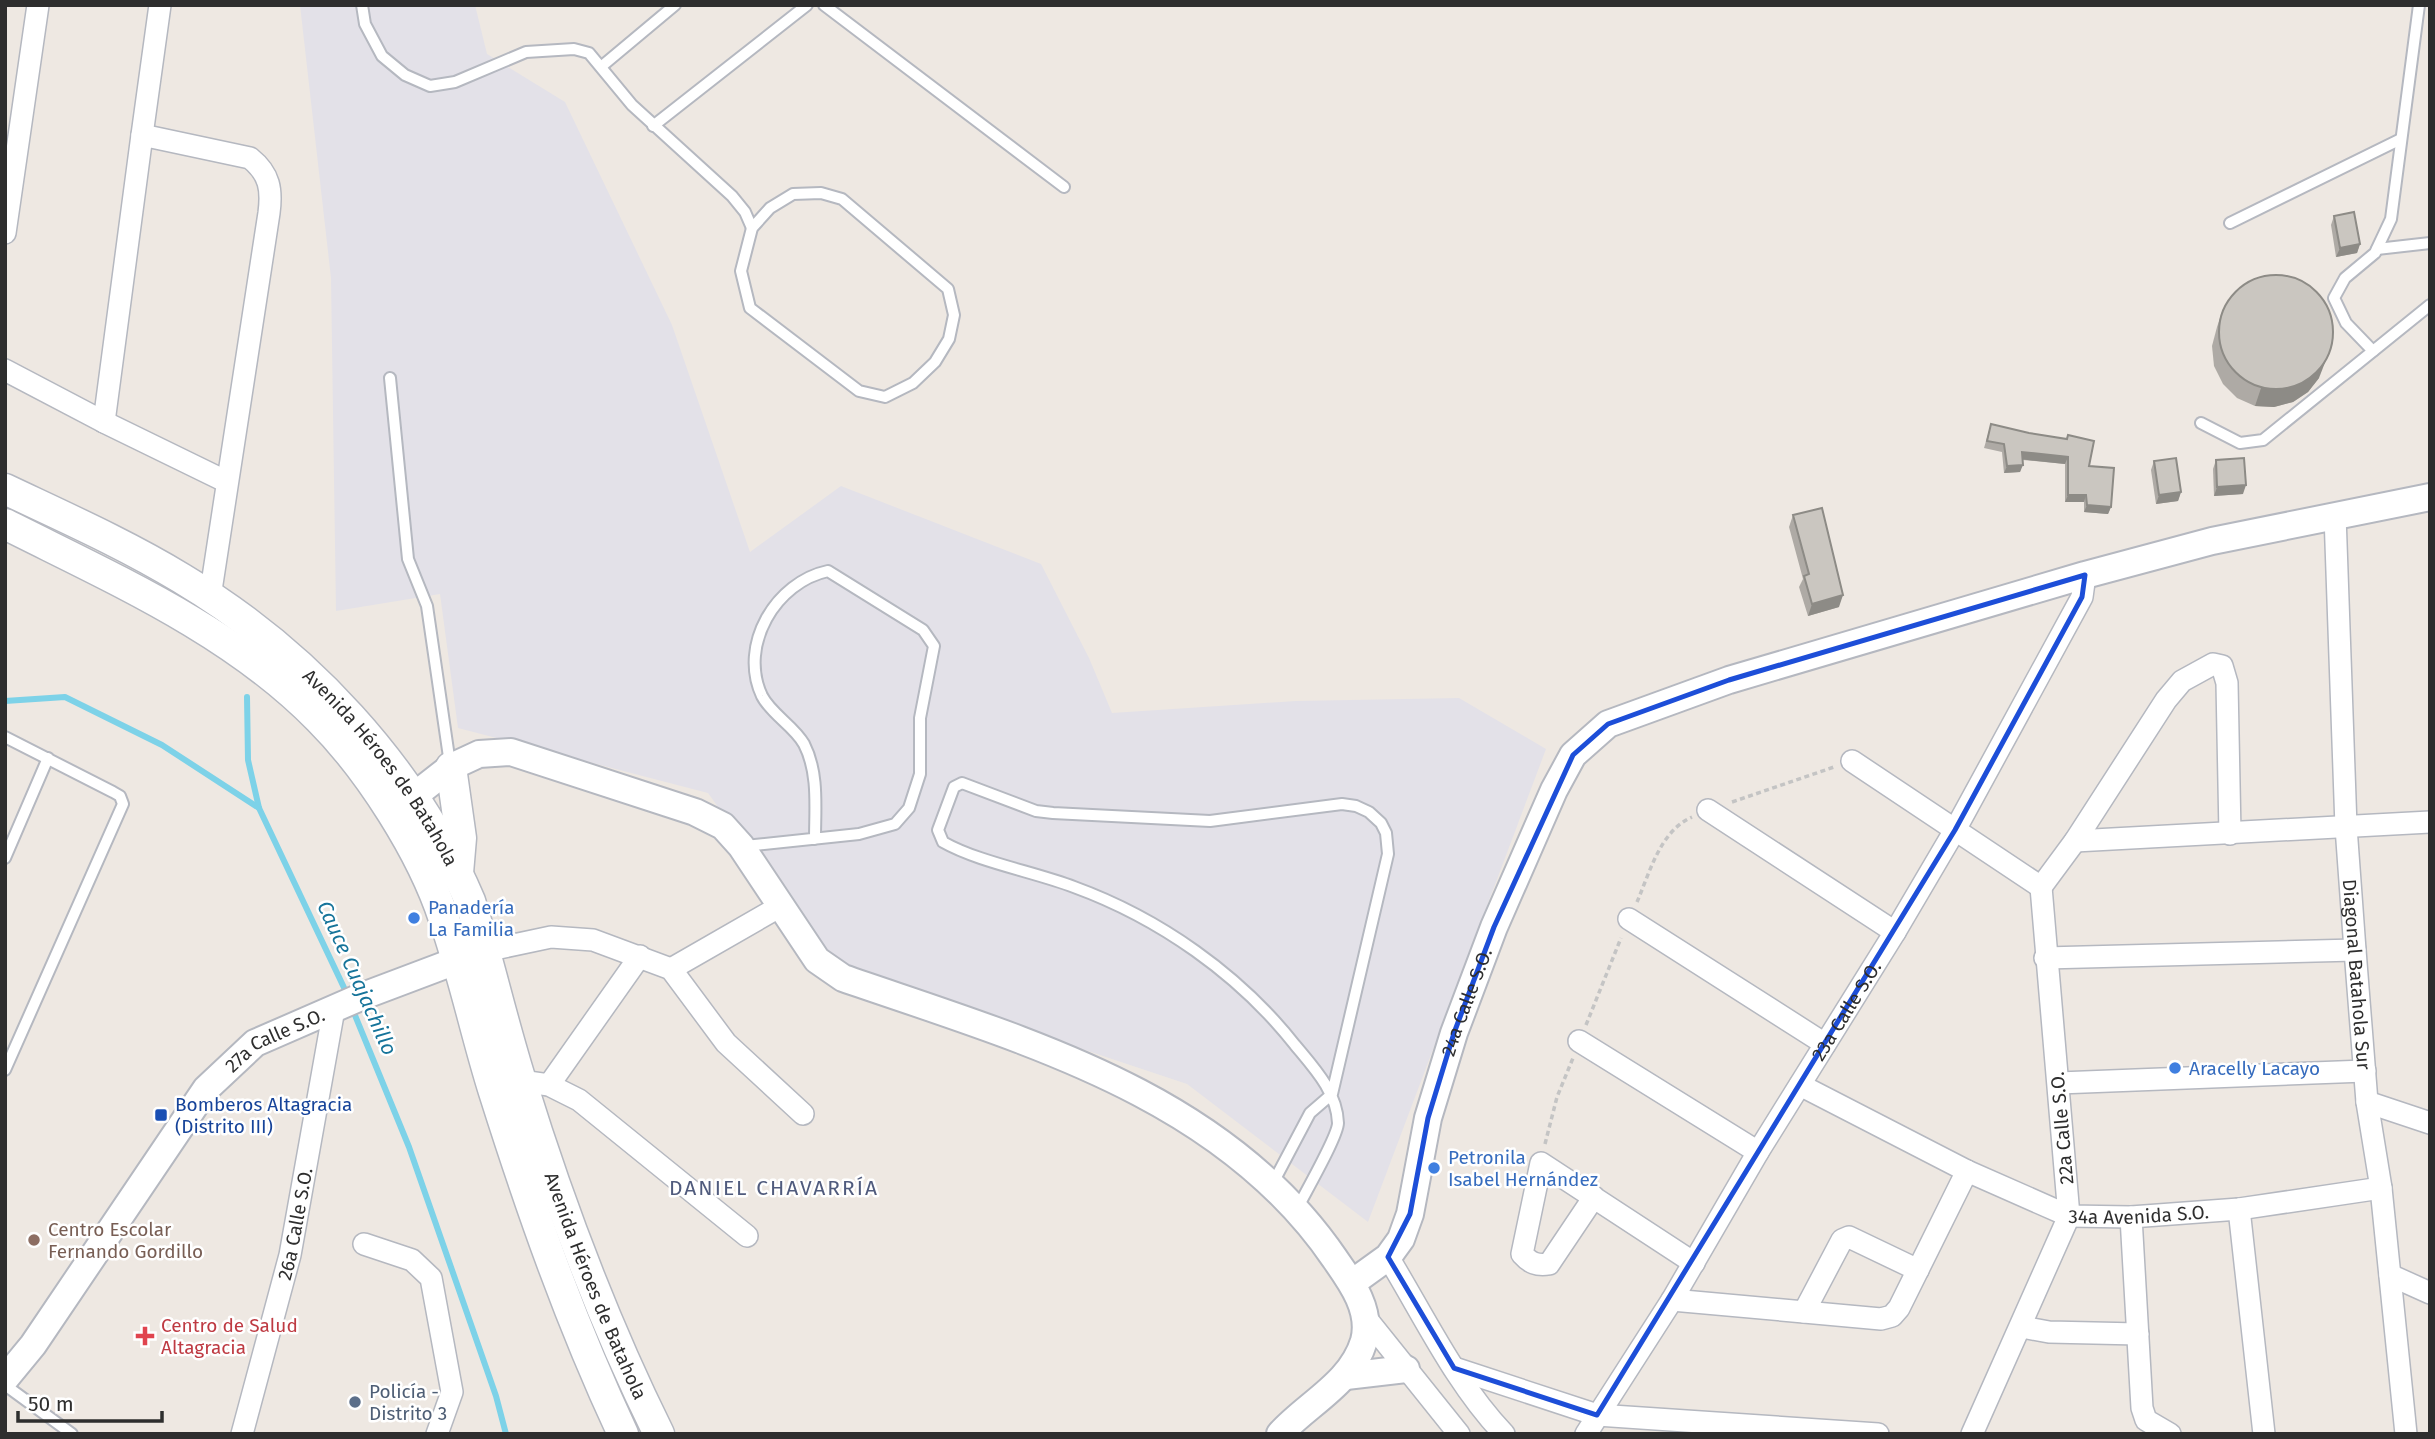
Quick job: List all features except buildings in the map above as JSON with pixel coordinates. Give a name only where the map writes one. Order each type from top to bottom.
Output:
[{"type":"main road","name":"Avenida Héroes de Batahola","points":[[5,489],[104,537],[181,578],[210,597],[264,636],[350,716],[402,804],[458,873],[535,1083],[617,1346],[659,1434]]},
{"type":"main road","name":"Avenida Héroes de Batahola","points":[[5,524],[160,603],[226,644],[266,673],[319,719],[371,780],[402,804],[443,916],[493,1089],[552,1269],[623,1434]]},
{"type":"main road","points":[[451,767],[461,838],[458,873]]},
{"type":"main road","points":[[603,1390],[607,1434]]},
{"type":"street","points":[[5,233],[38,5]]},
{"type":"street","points":[[104,422],[160,5]]},
{"type":"street","points":[[142,135],[250,158],[262,168],[269,181],[269,214],[210,597]]},
{"type":"street","points":[[5,370],[228,482]]},
{"type":"street","name":"24a Calle S.O.","points":[[1388,1257],[1401,1239],[1410,1214],[1428,1118],[1454,1032],[1500,914],[1554,790],[1573,755],[1608,724],[1729,680],[2085,575],[2212,541],[2430,497]]},
{"type":"street","name":"Diagonal Batahola Sur","points":[[2335,515],[2346,827],[2355,950],[2367,1102],[2381,1188],[2407,1433]]},
{"type":"street","name":"23a Calle S.O.","points":[[1586,1434],[1672,1300],[1758,1152],[1955,830],[2082,597],[2085,575]]},
{"type":"street","points":[[1852,761],[2040,887],[2075,841],[2166,700],[2182,681],[2213,664],[2222,666],[2227,682],[2230,834]]},
{"type":"street","points":[[402,804],[451,767],[479,754],[511,752],[695,812],[723,826],[741,846],[779,907],[817,960],[843,978],[1057,1053],[1122,1083],[1183,1116],[1272,1183],[1297,1209],[1352,1283],[1366,1318],[1459,1434]]},
{"type":"street","points":[[1708,810],[1895,932]]},
{"type":"street","points":[[2075,841],[2430,822]]},
{"type":"street","name":"22a Calle S.O.","points":[[1972,1434],[2022,1327],[2069,1216],[2040,887]]},
{"type":"street","points":[[671,969],[779,907]]},
{"type":"street","points":[[1629,919],[1825,1044]]},
{"type":"street","points":[[485,951],[551,937],[593,940],[671,969],[726,1043],[803,1114]]},
{"type":"street","points":[[2045,958],[2355,950]]},
{"type":"street","name":"27a Calle S.O.","points":[[5,1379],[33,1345],[205,1088],[255,1043],[456,959],[485,951]]},
{"type":"street","points":[[640,956],[535,1083],[579,1100],[747,1236]]},
{"type":"street","name":"26a Calle S.O.","points":[[242,1434],[290,1255],[346,1003]]},
{"type":"street","points":[[1579,1041],[1758,1152]]},
{"type":"street","points":[[2059,1083],[2365,1071]]},
{"type":"street","name":"34a Avenida S.O.","points":[[1800,1085],[1967,1171],[2069,1216],[2131,1217],[2239,1209],[2381,1188]]},
{"type":"street","points":[[2367,1102],[2430,1123]]},
{"type":"street","points":[[1594,1197],[1549,1264],[1540,1266],[1529,1262],[1522,1254],[1541,1163],[1594,1197],[1694,1263]]},
{"type":"street","points":[[1672,1300],[1881,1319],[1892,1316],[1967,1171]]},
{"type":"street","points":[[2239,1209],[2264,1434]]},
{"type":"street","points":[[2131,1217],[2146,1420],[2170,1434]]},
{"type":"street","points":[[1804,1312],[1842,1240],[1849,1237],[1918,1270]]},
{"type":"street","points":[[363,1244],[412,1260],[431,1278],[452,1392],[437,1434]]},
{"type":"street","points":[[1352,1283],[1388,1257],[1454,1368],[1490,1419],[1504,1434]]},
{"type":"street","points":[[2390,1275],[2430,1293]]},
{"type":"street","points":[[1280,1434],[1346,1376],[1361,1348],[1366,1318]]},
{"type":"street","points":[[2022,1327],[2049,1332],[2138,1334]]},
{"type":"street","points":[[1454,1368],[1597,1415],[1878,1434]]},
{"type":"street","points":[[1346,1376],[1406,1369]]},
{"type":"lane","points":[[362,5],[365,24],[382,56],[405,75],[430,86],[456,82],[526,52],[573,49],[589,53],[653,125],[732,196],[745,212],[752,228],[741,271],[750,308],[859,391],[885,397],[913,383],[935,362],[948,339],[954,315],[948,289],[842,199],[821,193],[793,194],[770,208],[752,228]]},
{"type":"lane","points":[[602,66],[675,5]]},
{"type":"lane","points":[[653,125],[807,5]]},
{"type":"lane","points":[[824,5],[1064,187]]},
{"type":"lane","points":[[2374,351],[2346,323],[2334,298],[2345,278],[2377,249],[2391,219],[2419,5]]},
{"type":"lane","points":[[2230,223],[2401,139]]},
{"type":"lane","points":[[2377,249],[2430,243]]},
{"type":"lane","points":[[2200,422],[2239,443],[2263,440],[2430,305]]},
{"type":"lane","points":[[390,378],[408,559],[428,606],[451,767]]},
{"type":"lane","points":[[741,846],[815,839],[859,834],[895,824],[909,808],[920,774],[920,718],[934,646],[923,630],[828,571],[810,575],[769,610],[759,636],[755,671],[763,697],[804,743],[815,779],[815,839]]},
{"type":"lane","points":[[5,737],[113,792],[120,796],[123,804],[5,1070]]},
{"type":"lane","points":[[5,858],[48,758]]},
{"type":"lane","points":[[1297,1209],[1338,1125],[1332,1094],[1388,854],[1386,833],[1369,812],[1342,804],[1210,821],[1087,816],[1036,811],[962,783],[954,787],[939,831],[943,842],[1075,887],[1133,911],[1167,932],[1253,996],[1286,1033],[1332,1094]]},
{"type":"lane","points":[[1272,1183],[1310,1113],[1332,1094]]},
{"type":"lane","points":[[5,1385],[72,1434]]},
{"type":"highlighted area","points":[[2085,575],[2082,597],[1955,830],[1597,1415],[1454,1368],[1388,1257],[1410,1214],[1428,1118],[1454,1033],[1494,927],[1573,755],[1608,724],[1729,680]]},
{"type":"shaded area","points":[[300,5],[475,5],[487,54],[565,102],[672,325],[750,552],[841,486],[1041,564],[1089,658],[1112,713],[1296,701],[1459,698],[1546,749],[1368,1222],[1187,1084],[833,966],[708,793],[458,728],[440,594],[336,611],[331,278]]},
{"type":"waterway","name":"Cauce Cuajachillo","points":[[5,701],[65,697],[162,745],[259,808]]},
{"type":"waterway","name":"Cauce Cuajachillo","points":[[247,697],[248,760],[259,808],[347,994]]},
{"type":"waterway","name":"Cauce Cuajachillo","points":[[352,1008],[409,1147],[496,1396],[506,1434]]},
{"type":"place","name":"Panadería La Familia","points":[[414,918]]},
{"type":"place","name":"Aracelly Lacayo","points":[[2175,1068]]},
{"type":"place","name":"Bomberos Altagracia (Distrito III)","points":[[161,1115]]},
{"type":"place","name":"Petronila Isabel Hernández","points":[[1434,1168]]},
{"type":"place","name":"Centro Escolar Fernando Gordillo","points":[[34,1240]]},
{"type":"place","name":"Centro de Salud Altagracia","points":[[145,1336]]},
{"type":"place","name":"Policía - Distrito 3","points":[[355,1402]]},
{"type":"district","name":"DANIEL CHAVARRÍA","points":[[774,1188]]}]
